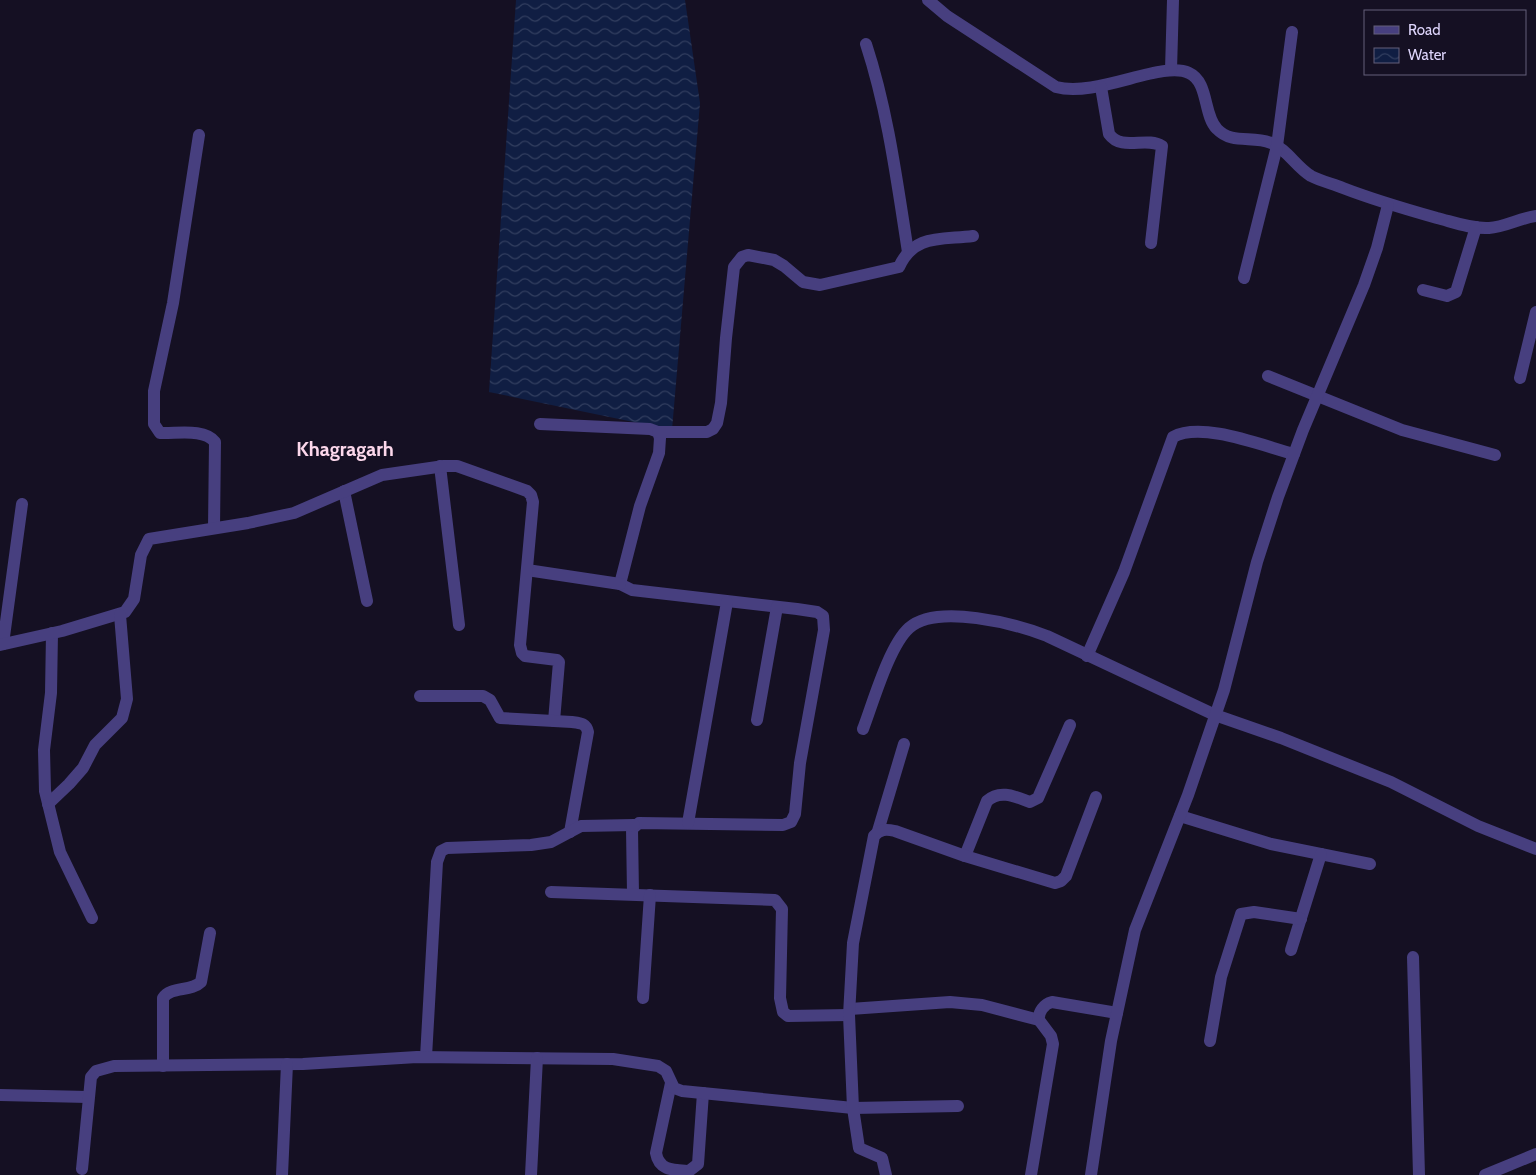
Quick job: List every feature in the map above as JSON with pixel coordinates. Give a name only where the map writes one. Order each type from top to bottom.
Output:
[{"type":"street","points":[[928,0],[946,16],[1056,87],[1076,91],[1171,70],[1191,74],[1199,82],[1211,120],[1217,129],[1239,140],[1269,142],[1277,146],[1311,176],[1388,205],[1476,227],[1498,226],[1535,212]]},
{"type":"street","points":[[1171,70],[1173,0]]},
{"type":"street","points":[[1244,278],[1277,146],[1292,32]]},
{"type":"street","points":[[866,44],[875,72],[893,153],[908,252]]},
{"type":"street","points":[[1101,87],[1109,134],[1114,140],[1120,143],[1156,144],[1162,146],[1150,243]]},
{"type":"street","points":[[199,135],[173,302],[156,384],[153,415],[156,430],[160,433],[203,434],[211,437],[215,442],[214,528]]},
{"type":"street","points":[[1091,1175],[1118,1013],[1135,930],[1180,816],[1215,715],[1257,562],[1294,454],[1364,285],[1377,248],[1388,205]]},
{"type":"street","points":[[1423,290],[1447,296],[1456,292],[1476,227]]},
{"type":"street","points":[[540,424],[650,429],[658,432],[707,432],[713,429],[717,423],[721,403],[734,267],[742,257],[748,255],[774,260],[803,282],[820,285],[848,277],[899,267],[908,252],[923,242],[972,236]]},
{"type":"street","points":[[1520,378],[1536,312]]},
{"type":"street","points":[[1268,376],[1402,430],[1495,455]]},
{"type":"street","points":[[620,584],[640,506],[659,453],[660,438],[658,432]]},
{"type":"street","points":[[1087,656],[1124,572],[1173,437],[1190,432],[1228,436],[1294,454]]},
{"type":"street","points":[[440,466],[458,625]]},
{"type":"street","points":[[22,504],[1,644],[120,615],[131,607],[134,600],[141,554],[149,539],[294,513],[382,475],[440,466],[457,466],[527,491],[531,495],[533,502],[520,645],[525,656],[559,662],[554,721]]},
{"type":"street","points":[[344,491],[367,601]]},
{"type":"street","points":[[426,1057],[437,862],[441,851],[447,848],[531,845],[551,842],[581,826],[597,824],[634,825],[639,822],[783,825],[791,822],[795,814],[800,763],[824,630],[823,616],[817,612],[632,590],[620,584],[527,570]]},
{"type":"street","points":[[688,823],[727,602]]},
{"type":"street","points":[[757,720],[777,607]]},
{"type":"street","points":[[48,804],[83,768],[95,745],[122,718],[127,699],[120,615]]},
{"type":"street","points":[[863,729],[899,641],[908,629],[916,623],[961,616],[993,620],[1021,626],[1215,715],[1281,738],[1391,782],[1478,826],[1536,849]]},
{"type":"street","points":[[52,633],[51,693],[44,750],[48,804],[60,852],[92,918]]},
{"type":"street","points":[[420,696],[483,696],[490,700],[500,718],[582,724],[588,732],[570,832]]},
{"type":"street","points":[[965,856],[987,801],[991,797],[1007,794],[1030,802],[1038,798],[1070,725]]},
{"type":"street","points":[[886,1175],[882,1158],[859,1148],[853,1108],[849,1012],[853,943],[860,900],[874,836],[878,831],[904,744]]},
{"type":"street","points":[[878,831],[895,831],[1032,878],[1055,883],[1061,882],[1066,876],[1096,797]]},
{"type":"street","points":[[1180,816],[1243,837],[1370,864]]},
{"type":"street","points":[[633,894],[632,829],[634,825]]},
{"type":"street","points":[[1291,950],[1321,854]]},
{"type":"street","points":[[551,892],[775,900],[782,909],[780,998],[783,1012],[788,1016],[950,1002],[982,1005],[1039,1020],[1051,1036],[1053,1044],[1030,1175]]},
{"type":"street","points":[[643,998],[650,895]]},
{"type":"street","points":[[1210,1041],[1221,977],[1241,914],[1254,912],[1301,919]]},
{"type":"street","points":[[163,1066],[163,998],[168,993],[195,987],[201,982],[210,934]]},
{"type":"street","points":[[1413,957],[1419,1175]]},
{"type":"street","points":[[1039,1020],[1040,1012],[1045,1005],[1052,1002],[1118,1013]]},
{"type":"street","points":[[82,1169],[91,1077],[96,1071],[114,1066],[287,1064],[426,1057],[613,1059],[658,1066],[666,1071],[674,1088],[682,1091],[853,1108],[958,1106]]},
{"type":"street","points":[[531,1175],[537,1058]]},
{"type":"street","points":[[282,1175],[287,1064]]},
{"type":"street","points":[[671,1083],[656,1153],[657,1161],[662,1167],[672,1170],[689,1171],[698,1164],[703,1093]]},
{"type":"street","points":[[0,1095],[88,1098]]},
{"type":"street","points":[[1485,1175],[1536,1154]]},
{"type":"water","points":[[516,0],[685,0],[700,103],[672,430],[489,392]]},
{"type":"district","name":"Khagragarh","points":[[345,449]]}]
